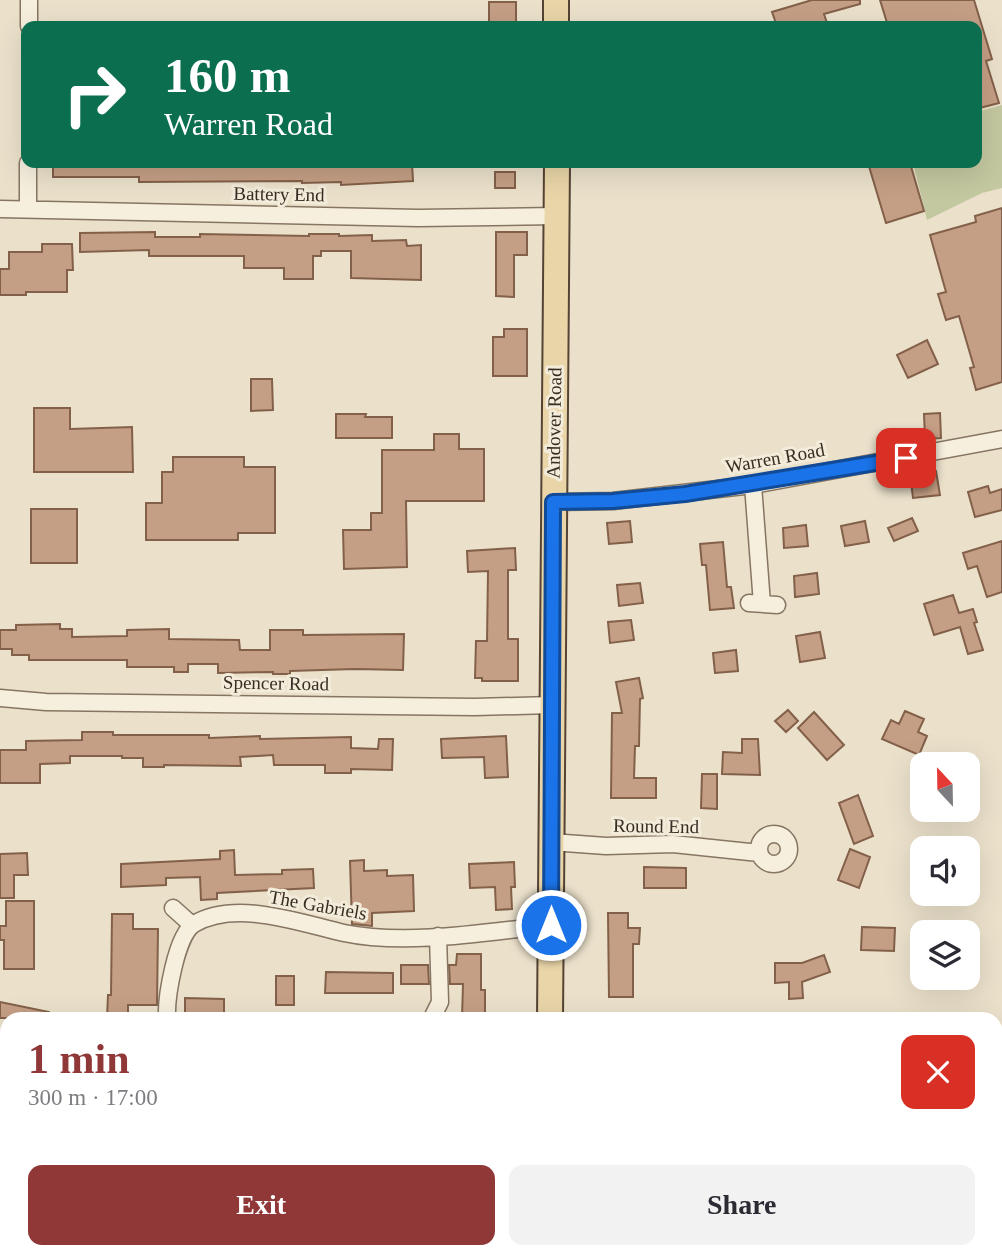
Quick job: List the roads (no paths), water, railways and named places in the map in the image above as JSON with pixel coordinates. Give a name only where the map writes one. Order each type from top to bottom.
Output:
[{"type":"main road","points":[[556,0],[556,21]]},
{"type":"main road","name":"Andover Road","points":[[550,1012],[557,168]]},
{"type":"street","points":[[29,0],[29,21]]},
{"type":"street","points":[[28,168],[28,209]]},
{"type":"street","name":"Battery End","points":[[0,209],[418,218],[557,216]]},
{"type":"street","name":"Warren Road","points":[[553,502],[613,501],[753,485],[1002,439]]},
{"type":"street","points":[[753,485],[763,604]]},
{"type":"street","name":"Spencer Road","points":[[0,698],[46,702],[475,707],[552,705]]},
{"type":"street","name":"Round End","points":[[551,842],[606,846],[673,845],[759,853]]},
{"type":"street","points":[[167,1012],[170,975],[192,925],[173,908]]},
{"type":"street","name":"The Gabriels","points":[[192,925],[226,912],[302,922],[347,934],[395,938],[551,925]]},
{"type":"street","points":[[435,1012],[440,1002],[438,936]]}]
